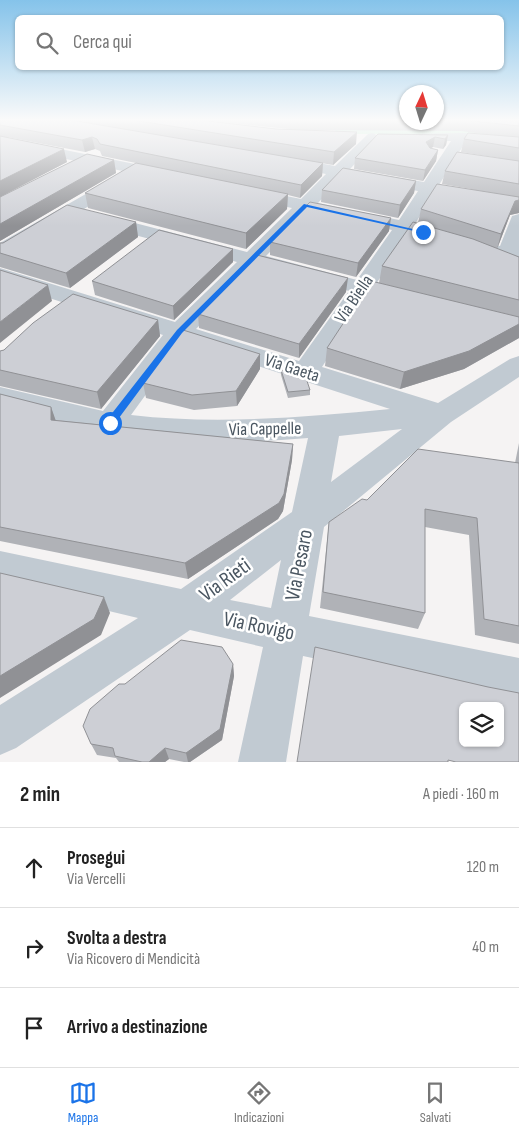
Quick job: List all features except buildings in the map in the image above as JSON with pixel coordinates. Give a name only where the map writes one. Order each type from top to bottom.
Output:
[{"type":"street","points":[[67,156],[184,179]]},
{"type":"street","points":[[64,172],[94,156]]},
{"type":"street","points":[[110,423],[179,332],[354,156]]},
{"type":"street","points":[[445,156],[466,159]]},
{"type":"street","name":"Via Biella","points":[[305,372],[363,288],[448,156]]},
{"type":"street","points":[[273,160],[519,205]]},
{"type":"street","points":[[0,252],[69,203],[137,170]]},
{"type":"street","points":[[231,189],[404,226],[503,256],[519,220]]},
{"type":"street","points":[[69,203],[157,234],[418,302]]},
{"type":"street","points":[[0,234],[19,240]]},
{"type":"street","points":[[134,251],[157,234]]},
{"type":"street","name":"Via Gaeta","points":[[0,275],[441,415]]},
{"type":"street","points":[[50,316],[96,280]]},
{"type":"street","name":"Via Cappelle","points":[[0,397],[110,423],[178,430],[276,430],[325,427],[441,415],[519,365]]},
{"type":"street","name":"Via Rieti","points":[[0,732],[185,610],[308,519],[441,415]]},
{"type":"street","name":"Via Pesaro","points":[[262,762],[325,427]]},
{"type":"street","name":"Via Rovigo","points":[[0,568],[286,632],[519,680]]},
{"type":"route","points":[[110,423],[179,332],[306,205],[404,226],[423,232]]}]
